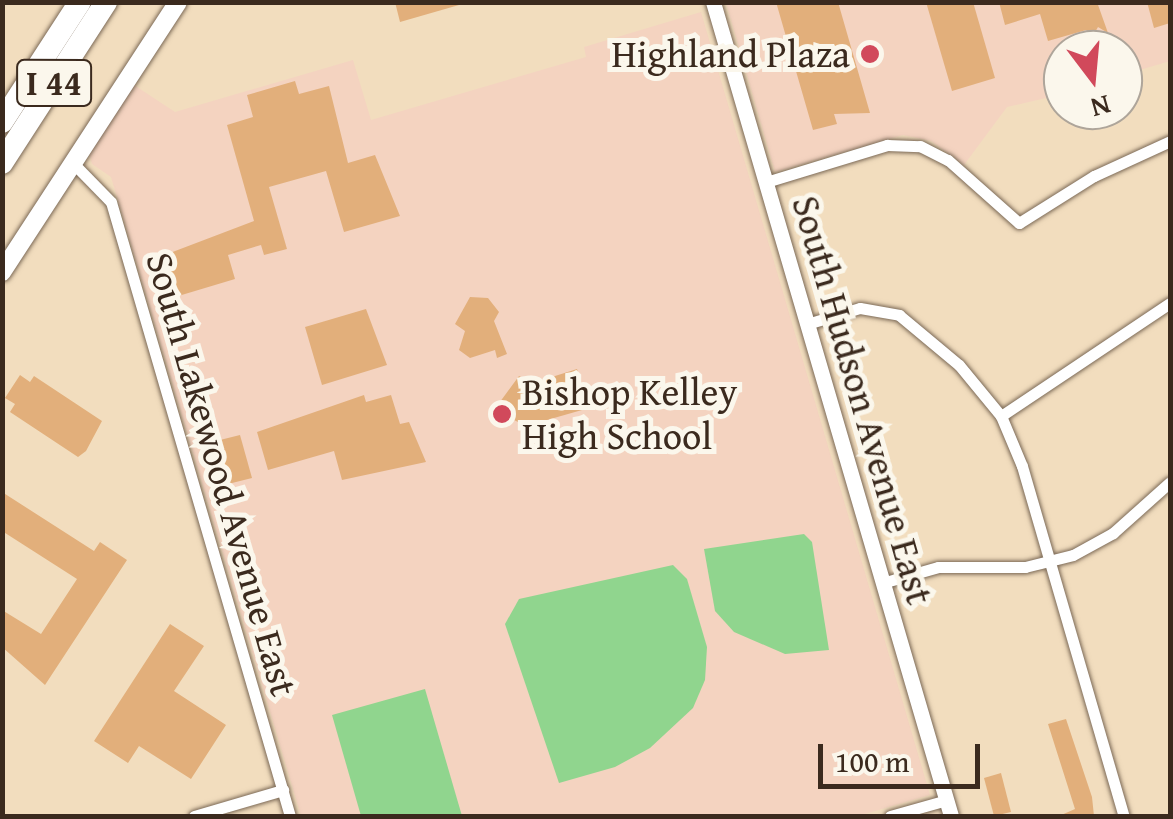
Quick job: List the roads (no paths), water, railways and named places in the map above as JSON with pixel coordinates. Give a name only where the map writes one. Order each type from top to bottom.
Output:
[{"type":"highway","name":"I 44","points":[[2,122],[80,2]]},
{"type":"highway","name":"I 44","points":[[2,163],[106,2]]},
{"type":"main road","points":[[2,272],[178,2]]},
{"type":"street","name":"South Hudson Avenue East","points":[[713,2],[949,808]]},
{"type":"street","points":[[766,182],[887,145],[920,146],[948,160],[1020,223],[1094,176],[1170,141]]},
{"type":"street","name":"South Lakewood Avenue East","points":[[72,163],[111,202],[290,816]]},
{"type":"street","points":[[1001,416],[1170,303]]},
{"type":"street","points":[[807,324],[860,308],[900,315],[959,365],[1001,416],[1050,562],[1124,816]]},
{"type":"street","points":[[882,583],[938,568],[1050,562],[1091,547],[1167,490]]},
{"type":"street","points":[[194,816],[283,790]]},
{"type":"street","points":[[890,816],[949,808]]},
{"type":"place","name":"Highland Plaza","points":[[870,54]]},
{"type":"place","name":"Bishop Kelley High School","points":[[502,414]]}]
